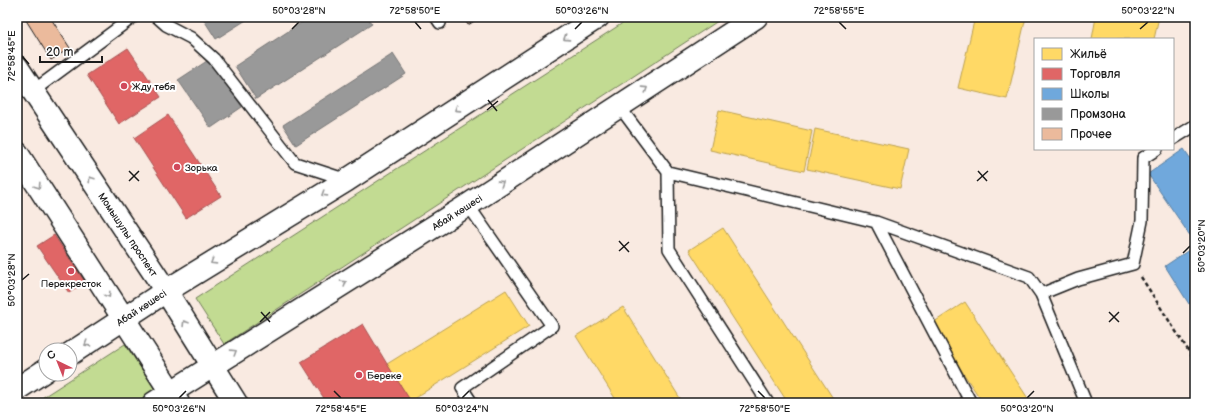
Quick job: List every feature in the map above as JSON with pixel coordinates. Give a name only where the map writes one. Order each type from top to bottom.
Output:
[{"type":"street","name":"Абай көшесі","points":[[167,399],[212,366],[468,205],[756,17]]},
{"type":"street","name":"Абай көшесі","points":[[78,349],[166,291],[347,180],[592,19]]},
{"type":"street","name":"Момышулы проспект","points":[[17,67],[166,291],[236,403]]},
{"type":"street","points":[[17,153],[124,320],[167,399]]},
{"type":"street","points":[[17,389],[38,375]]},
{"type":"lane","points":[[33,91],[133,17]]},
{"type":"lane","points":[[157,17],[166,25],[191,38],[214,58],[294,163],[347,180]]},
{"type":"lane","points":[[619,106],[668,172],[669,249],[768,403]]},
{"type":"lane","points":[[1174,138],[1194,126],[1195,127]]},
{"type":"lane","points":[[1041,294],[1078,279],[1132,264],[1142,221],[1143,158],[1155,150]]},
{"type":"lane","points":[[668,172],[876,222],[1029,277],[1041,294],[1086,403]]},
{"type":"lane","points":[[468,205],[552,326],[462,388],[472,403]]},
{"type":"lane","points":[[876,222],[971,403]]},
{"type":"path","points":[[1132,264],[1195,361]]},
{"type":"green space","points":[[632,17],[724,17],[224,344],[195,299]]},
{"type":"green space","points":[[125,344],[156,391],[137,403],[34,403],[66,382],[78,382],[78,374]]},
{"type":"building: Жильё","points":[[975,17],[1026,17],[1007,99],[958,88]]},
{"type":"building: Жильё","points":[[1096,17],[1159,17],[1154,38],[1092,38]]},
{"type":"building: Жильё","points":[[719,110],[812,131],[804,171],[710,150]]},
{"type":"building: Жильё","points":[[815,129],[909,149],[900,189],[807,169]]},
{"type":"building: Жильё","points":[[723,228],[836,403],[788,403],[689,250]]},
{"type":"building: Жильё","points":[[506,290],[529,326],[410,401],[387,364]]},
{"type":"building: Жильё","points":[[965,302],[1031,403],[983,403],[931,324]]},
{"type":"building: Жильё","points":[[623,307],[683,403],[618,403],[576,336]]},
{"type":"building: Торговля","name":"Жду тебя","points":[[128,48],[161,97],[119,124],[87,75]]},
{"type":"building: Торговля","name":"Зорька","points":[[168,115],[221,196],[186,218],[134,138]]},
{"type":"building: Торговля","points":[[54,235],[85,282],[69,293],[37,246]]},
{"type":"building: Торговля","points":[[363,324],[412,403],[327,403],[301,362]]},
{"type":"building: Школы","points":[[1184,149],[1195,165],[1195,234],[1191,237],[1148,174]]},
{"type":"building: Школы","points":[[1195,246],[1195,300],[1189,304],[1165,266]]},
{"type":"building: Промзона","points":[[202,17],[251,17],[216,39]]},
{"type":"building: Промзона","points":[[310,17],[367,17],[372,24],[256,99],[235,66]]},
{"type":"building: Промзона","points":[[393,54],[406,74],[296,145],[283,125]]},
{"type":"building: Промзона","points":[[210,59],[242,107],[211,128],[178,80]]},
{"type":"building: Прочее","points":[[24,17],[50,17],[70,48],[51,60]]},
{"type":"building: Прочее","points":[[463,17],[481,17],[468,25]]},
{"type":"place","name":"Жду тебя","points":[[124,86]]},
{"type":"place","name":"Зорька","points":[[177,167]]},
{"type":"place","name":"Перекресток","points":[[71,271]]},
{"type":"place","name":"Береке","points":[[359,375]]}]
